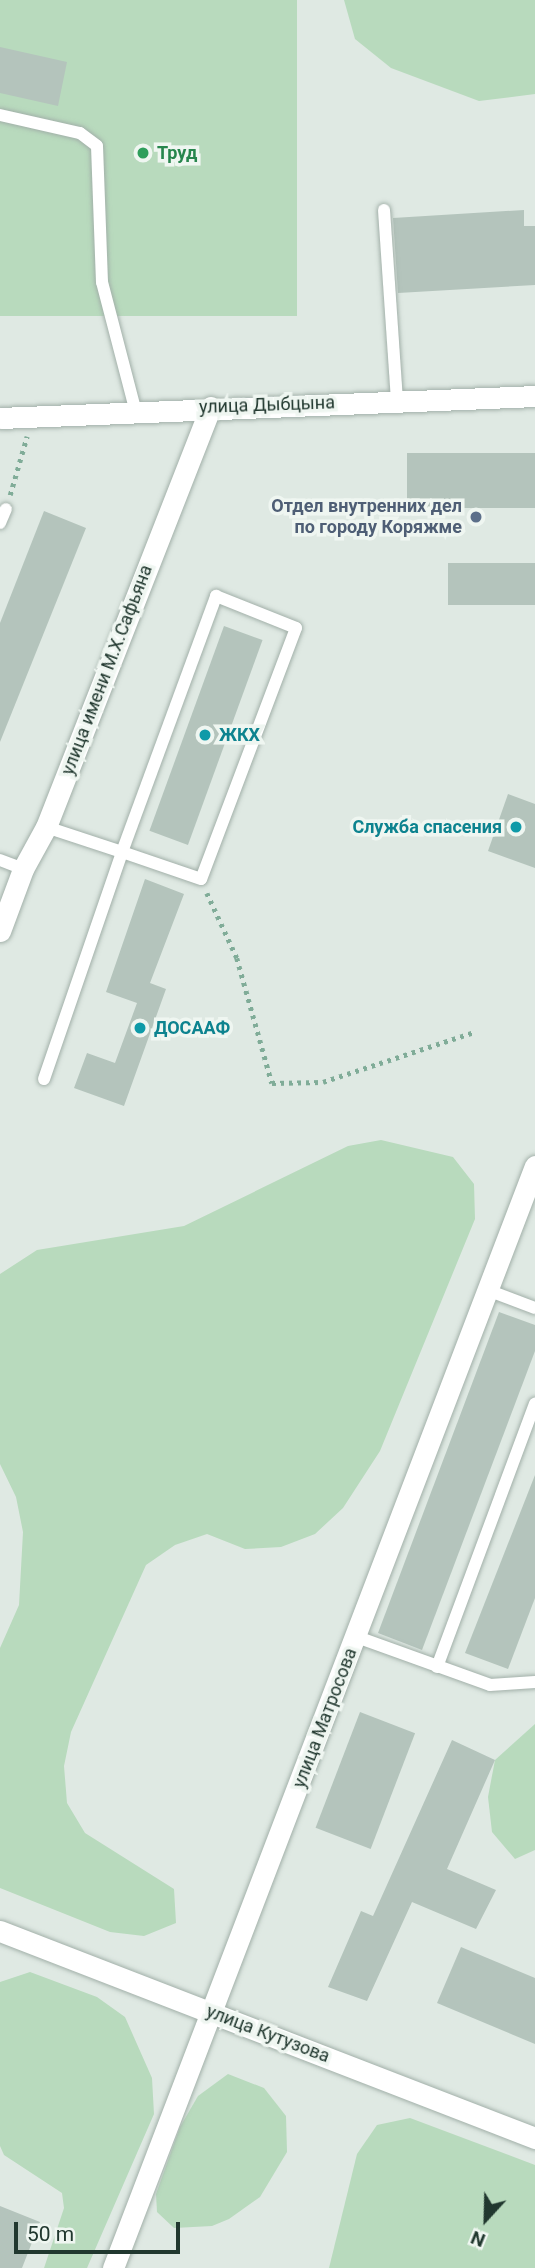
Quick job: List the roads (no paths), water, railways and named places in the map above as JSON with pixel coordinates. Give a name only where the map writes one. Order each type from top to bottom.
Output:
[{"type":"street","name":"улица Дыбцына","points":[[0,418],[135,409],[535,396]]},
{"type":"street","name":"улица имени М.Х.Сафьяна","points":[[0,931],[23,869],[46,827],[211,407]]},
{"type":"street","name":"улица Матросова","points":[[113,2268],[490,1291],[535,1166]]},
{"type":"street","name":"улица Кутузова","points":[[0,1931],[535,2138]]},
{"type":"lane","points":[[0,115],[80,134],[97,146],[100,269],[135,409]]},
{"type":"lane","points":[[384,210],[397,401]]},
{"type":"lane","points":[[0,523],[6,509]]},
{"type":"lane","points":[[44,1079],[122,852],[216,596],[296,628],[201,879],[122,852],[46,827]]},
{"type":"lane","points":[[0,860],[23,869]]},
{"type":"lane","points":[[490,1291],[535,1308]]},
{"type":"lane","points":[[437,1667],[535,1404]]},
{"type":"lane","points":[[357,1637],[490,1685],[533,1683],[535,1670]]},
{"type":"place","name":"Труд","points":[[143,153]]},
{"type":"place","name":"Отдел внутренних дел по городу Коряжме","points":[[476,517]]},
{"type":"place","name":"ЖКХ","points":[[205,735]]},
{"type":"place","name":"Служба спасения","points":[[516,827]]},
{"type":"place","name":"ДОСААФ","points":[[140,1028]]}]
